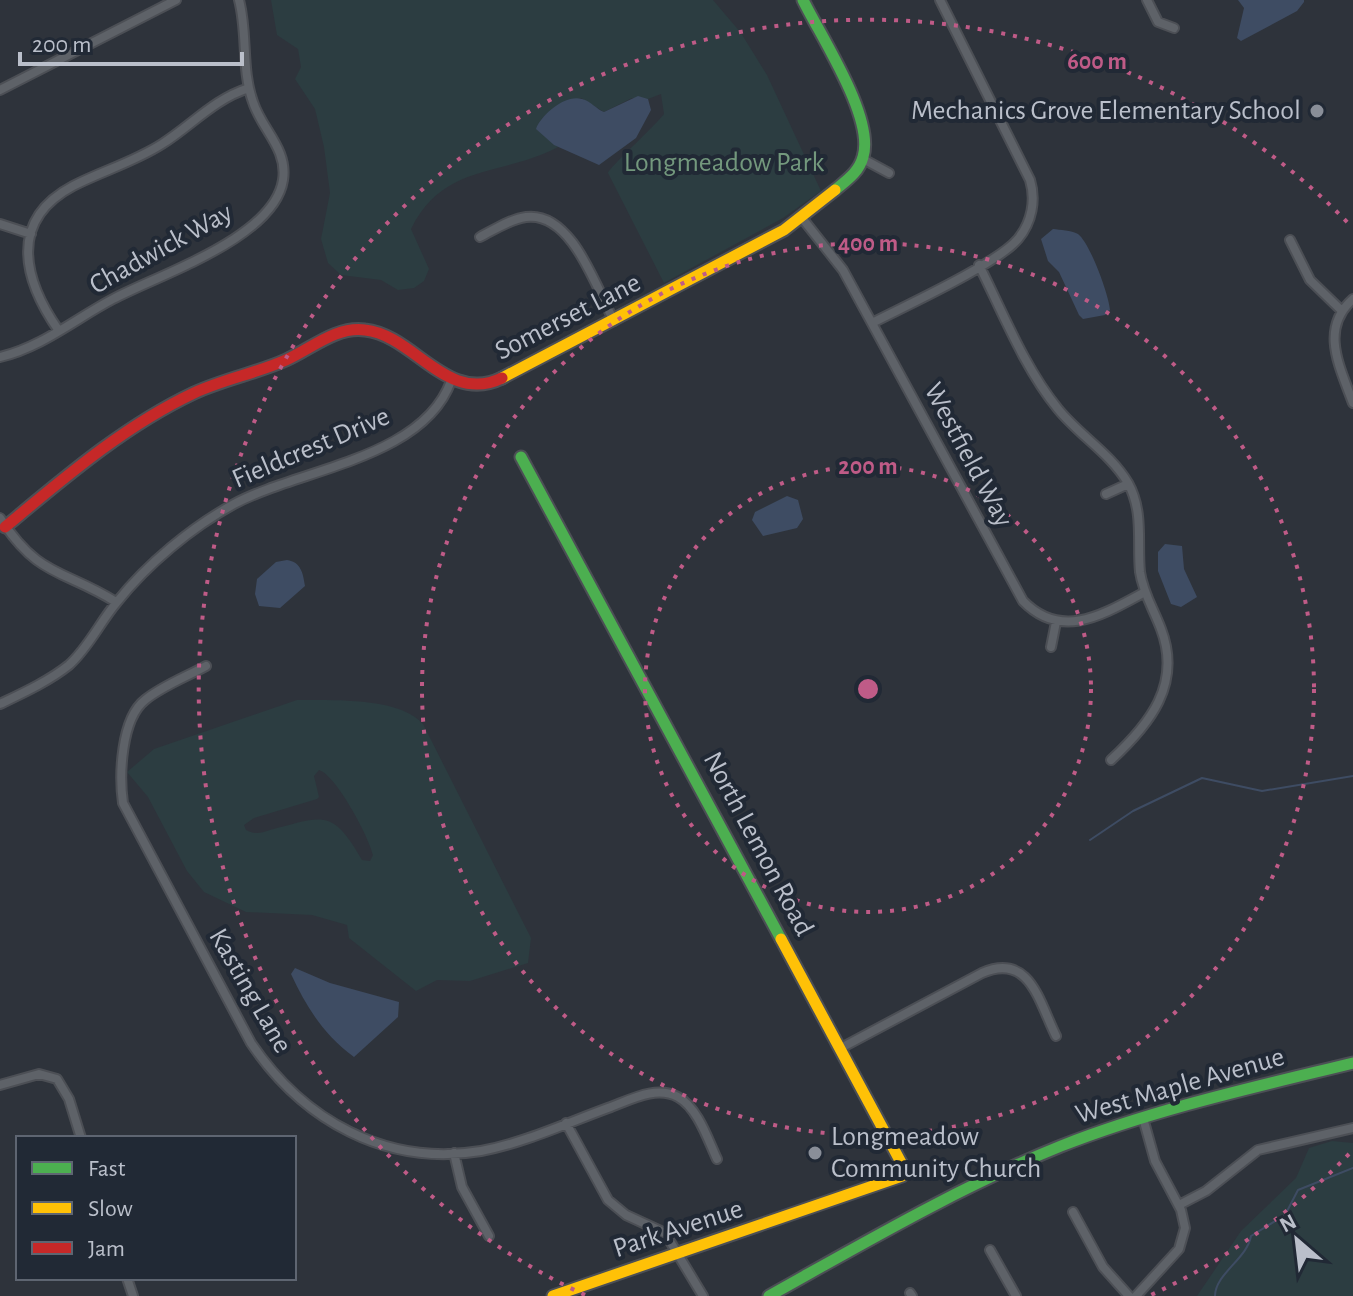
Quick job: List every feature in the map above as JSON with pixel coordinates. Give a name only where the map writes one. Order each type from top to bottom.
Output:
[{"type":"street","points":[[0,90],[176,0]]},
{"type":"street","name":"Chadwick Way","points":[[0,357],[42,342],[116,298],[206,254],[260,219],[273,206],[284,177],[282,157],[258,116],[249,88],[246,40],[239,0]]},
{"type":"street","points":[[803,0],[864,123],[866,143],[863,159],[889,173]]},
{"type":"street","points":[[872,323],[1012,245],[1027,226],[1032,206],[1032,186],[940,0]]},
{"type":"street","points":[[1147,0],[1158,22],[1174,28]]},
{"type":"street","points":[[59,331],[41,305],[29,276],[31,234],[44,209],[59,194],[162,144],[213,105],[249,88]]},
{"type":"street","name":"Somerset Lane","points":[[451,381],[473,384],[497,381],[614,321],[802,218],[854,175],[863,159]]},
{"type":"street","points":[[480,237],[526,217],[557,224],[569,236],[614,321]]},
{"type":"street","name":"Westfield Way","points":[[802,218],[843,270],[1023,601],[1056,622]]},
{"type":"street","points":[[0,224],[31,234]]},
{"type":"street","points":[[1290,240],[1310,280],[1342,311]]},
{"type":"street","points":[[979,265],[1049,397],[1069,421],[1111,458],[1128,484],[1138,511],[1140,567],[1145,592],[1166,643],[1168,676],[1160,704],[1111,760]]},
{"type":"street","points":[[1353,299],[1342,311],[1335,326],[1334,350],[1353,403]]},
{"type":"street","points":[[116,602],[37,563],[3,522],[157,413],[205,388],[281,362],[336,335],[363,329],[385,333],[451,381]]},
{"type":"street","name":"Fieldcrest Drive","points":[[0,704],[67,666],[80,654],[116,602],[152,565],[231,506],[258,492],[351,461],[422,423],[441,403],[451,381]]},
{"type":"street","name":"North Lemon Road","points":[[521,457],[899,1157],[904,1173],[892,1182],[819,1207]]},
{"type":"street","points":[[1106,494],[1128,484]]},
{"type":"street","points":[[1051,647],[1056,622],[1082,622],[1145,592]]},
{"type":"street","name":"Kasting Lane","points":[[206,666],[154,694],[136,710],[121,779],[127,816],[251,1043],[278,1080],[321,1118],[345,1131],[401,1150],[454,1153],[504,1145],[644,1095],[669,1094],[691,1109],[717,1159]]},
{"type":"street","points":[[841,1048],[982,973],[1002,966],[1013,967],[1028,980],[1056,1036]]},
{"type":"street","name":"West Maple Avenue","points":[[769,1296],[959,1191],[1036,1156],[1143,1118],[1353,1063]]},
{"type":"street","points":[[0,1085],[39,1074],[57,1079],[69,1099],[80,1136]]},
{"type":"street","points":[[1136,1296],[1179,1249],[1185,1228],[1179,1205],[1155,1161],[1143,1118]]},
{"type":"street","points":[[566,1123],[616,1209],[665,1233],[703,1296]]},
{"type":"street","points":[[1179,1205],[1206,1191],[1258,1150],[1353,1128]]},
{"type":"street","points":[[454,1153],[462,1187],[489,1236]]},
{"type":"street","name":"Park Avenue","points":[[553,1296],[819,1207]]},
{"type":"street","points":[[1073,1212],[1103,1267],[1129,1296]]},
{"type":"street","points":[[990,1250],[1016,1296]]},
{"type":"green space","name":"Longmeadow Park","points":[[271,0],[713,0],[741,33],[767,75],[821,191],[783,218],[664,283],[608,173],[664,114],[661,94],[648,99],[632,98],[604,112],[581,98],[554,109],[540,122],[537,129],[558,147],[457,182],[424,207],[411,229],[429,269],[424,281],[414,288],[398,290],[381,280],[341,275],[328,263],[321,239],[330,193],[315,109],[295,79],[301,67],[298,49],[277,35]]},
{"type":"green space","points":[[297,700],[364,702],[412,715],[423,724],[531,938],[528,963],[470,981],[437,980],[416,991],[349,938],[347,925],[312,915],[246,912],[204,892],[187,871],[148,797],[127,772],[154,749]],"holes":[[[319,770],[343,794],[359,822],[373,855],[370,861],[362,860],[343,831],[325,820],[303,821],[258,833],[246,830],[244,825],[254,818],[317,799],[314,776]]]},
{"type":"green space","points":[[1332,1141],[1353,1143],[1353,1296],[1197,1296],[1241,1231],[1296,1178],[1309,1148]]},
{"type":"water","points":[[1238,0],[1304,2],[1297,11],[1241,41],[1237,38],[1244,8]]},
{"type":"water","points":[[638,96],[648,99],[651,110],[636,138],[599,165],[554,145],[536,129],[548,112],[568,100],[585,100],[604,112]]},
{"type":"water","points":[[1053,229],[1078,234],[1083,239],[1109,303],[1110,310],[1105,315],[1083,319],[1079,315],[1059,272],[1048,261],[1041,239]]},
{"type":"water","points":[[787,496],[798,500],[803,519],[797,528],[763,536],[752,520],[755,512]]},
{"type":"water","points":[[1165,544],[1182,546],[1184,569],[1197,597],[1181,607],[1171,604],[1158,571],[1158,552]]},
{"type":"water","points":[[287,560],[298,566],[305,586],[280,608],[259,606],[255,594],[257,579],[276,562]]},
{"type":"water","points":[[295,968],[330,983],[399,1002],[398,1017],[354,1057],[333,1039],[310,1009],[291,974]]},
{"type":"waterway","points":[[1090,840],[1133,811],[1202,778],[1262,791],[1353,776]]},
{"type":"waterway","points":[[1215,1296],[1220,1281],[1244,1252],[1251,1236],[1285,1215],[1298,1190],[1353,1168]]},
{"type":"traffic: fast","points":[[803,0],[854,100],[865,141],[859,167],[835,190]]},
{"type":"traffic: fast","points":[[521,457],[781,939]]},
{"type":"traffic: fast","points":[[769,1296],[949,1198],[1061,1146],[1169,1110],[1353,1063]]},
{"type":"traffic: slow","points":[[502,378],[784,230],[835,190]]},
{"type":"traffic: slow","points":[[553,1296],[902,1176],[904,1168],[781,939]]},
{"type":"traffic: jam","points":[[5,527],[95,454],[168,406],[205,388],[286,360],[344,331],[365,330],[383,335],[447,376],[464,383],[482,384],[502,378]]},
{"type":"place","name":"Mechanics Grove Elementary School","points":[[1317,111]]},
{"type":"place","name":"Longmeadow Community Church","points":[[815,1153]]}]
